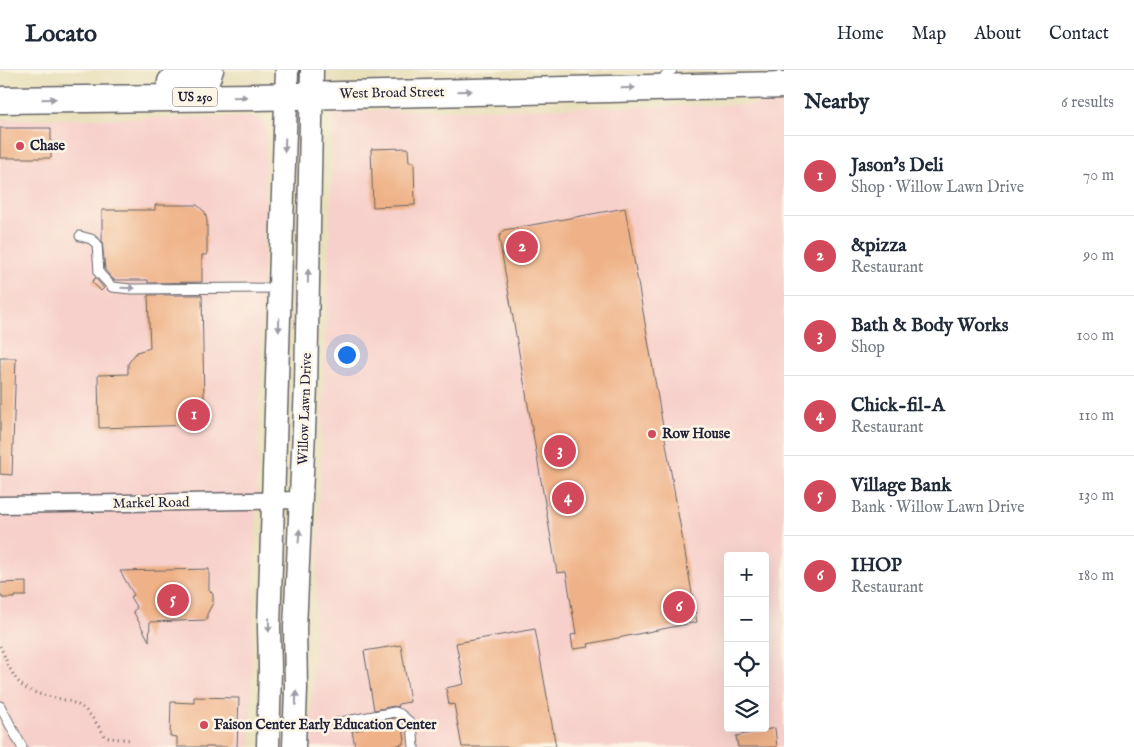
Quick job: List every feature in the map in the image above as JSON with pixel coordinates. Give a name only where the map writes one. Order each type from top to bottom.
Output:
[{"type":"main road","points":[[103,98],[144,82],[204,81],[210,70]]},
{"type":"main road","name":"Willow Lawn Drive","points":[[287,70],[303,87],[306,386],[295,619],[296,688],[294,747]]},
{"type":"main road","name":"West Broad Street","points":[[0,100],[103,98],[303,87],[666,79],[784,85]]},
{"type":"main road","name":"Willow Lawn Drive","points":[[268,747],[269,627],[281,288],[303,87]]},
{"type":"street","name":"Markel Road","points":[[0,505],[301,500]]},
{"type":"lane","points":[[80,236],[92,239],[97,244],[99,273],[112,287],[131,289],[281,288]]},
{"type":"lane","points":[[0,706],[22,747]]},
{"type":"lane","points":[[336,723],[394,712],[400,714],[412,724],[414,747]]},
{"type":"path","points":[[0,646],[16,678],[24,687],[81,706],[105,736],[109,738],[132,740]]},
{"type":"shaded area","points":[[784,104],[784,747],[310,747],[334,112]]},
{"type":"shaded area","points":[[258,117],[267,126],[250,747],[0,747],[0,119]]},
{"type":"building","points":[[0,128],[51,128],[51,158],[0,158]]},
{"type":"building","points":[[408,148],[409,162],[414,162],[415,205],[373,207],[371,149]]},
{"type":"building","points":[[155,205],[197,205],[205,212],[207,221],[207,255],[202,255],[202,282],[148,283],[148,280],[114,280],[105,270],[102,210],[155,210]]},
{"type":"building","points":[[625,208],[697,622],[588,644],[589,647],[573,649],[571,635],[576,634],[566,572],[557,573],[499,237],[504,230]]},
{"type":"building","points":[[95,278],[104,288],[101,291],[92,282]]},
{"type":"building","points":[[148,295],[202,295],[204,401],[206,411],[204,418],[194,425],[99,428],[98,375],[128,374],[128,364],[137,352],[150,348]]},
{"type":"building","points":[[0,358],[16,358],[12,475],[0,474]]},
{"type":"building","points":[[209,569],[209,590],[213,594],[213,603],[207,614],[207,620],[150,622],[149,641],[133,611],[137,608],[130,597],[134,595],[120,571]]},
{"type":"building","points":[[26,582],[26,596],[2,598],[0,596],[0,583]]},
{"type":"building","points":[[535,629],[556,747],[462,747],[454,704],[449,705],[446,688],[464,684],[456,643]]},
{"type":"building","points":[[401,645],[410,702],[398,704],[399,707],[394,706],[374,710],[364,651]]},
{"type":"building","name":"Faison Center Early Education Center","points":[[194,697],[239,698],[237,747],[177,747],[177,737],[170,736],[171,702],[194,703]]},
{"type":"building","points":[[394,718],[402,724],[405,740],[403,744],[389,747],[355,747],[352,731],[363,729],[362,725]]},
{"type":"building","points":[[775,728],[777,747],[738,747],[736,736],[756,732],[769,732],[769,729]]},
{"type":"place","name":"Chase","points":[[20,146]]},
{"type":"place","name":"&pizza","points":[[522,247]]},
{"type":"place","name":"Jason's Deli","points":[[194,415]]},
{"type":"place","name":"Row House","points":[[652,434]]},
{"type":"place","name":"Bath & Body Works","points":[[560,451]]},
{"type":"place","name":"Chick-fil-A","points":[[568,498]]},
{"type":"place","name":"Village Bank","points":[[173,600]]},
{"type":"place","name":"IHOP","points":[[679,607]]},
{"type":"place","name":"Faison Center Early Education Center","points":[[204,725]]}]
